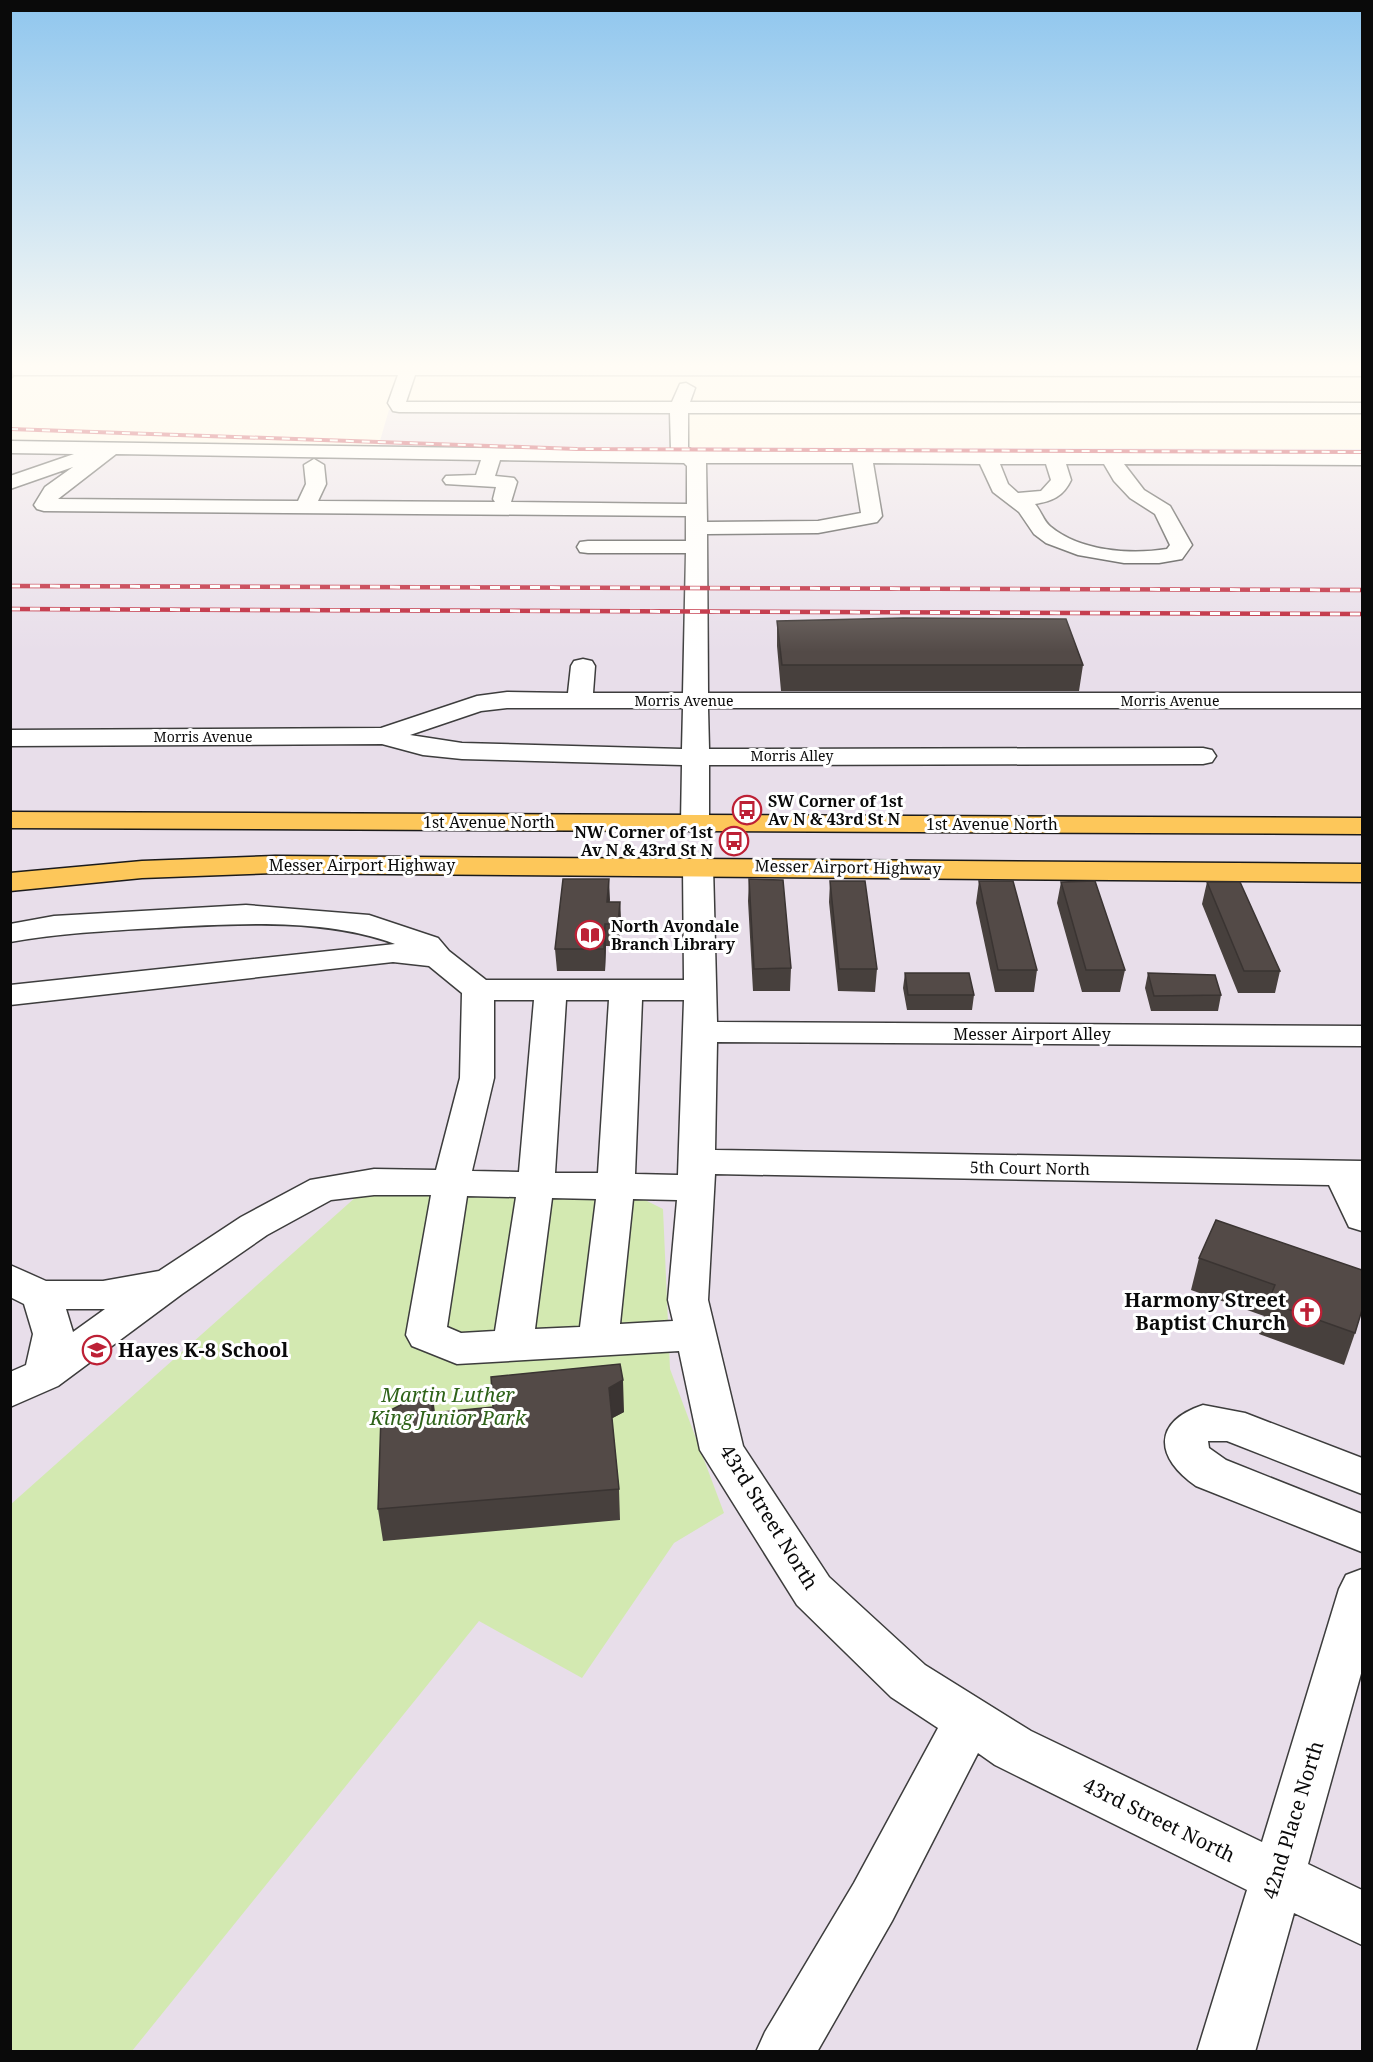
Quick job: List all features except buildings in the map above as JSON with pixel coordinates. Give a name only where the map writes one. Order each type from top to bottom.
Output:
[{"type":"main road","name":"1st Avenue North","points":[[10,820],[1362,826]]},
{"type":"main road","name":"Messer Airport Highway","points":[[10,882],[83,873],[191,866],[698,866],[1362,873]]},
{"type":"street","points":[[10,483],[76,459]]},
{"type":"street","points":[[97,459],[52,491],[44,505],[305,507],[696,528],[818,526],[872,516],[863,464]]},
{"type":"street","points":[[243,459],[241,463],[299,459]]},
{"type":"street","points":[[305,507],[316,484],[318,459]]},
{"type":"street","points":[[484,481],[490,459]]},
{"type":"street","points":[[689,459],[697,464],[695,822]]},
{"type":"street","points":[[831,459],[830,465],[834,468],[863,464],[962,459]]},
{"type":"street","points":[[988,459],[997,482],[1004,492],[1030,511],[1040,529],[1069,545],[1102,554],[1152,557],[1174,554],[1181,545],[1163,510],[1137,494],[1120,477],[1112,459]]},
{"type":"street","points":[[1014,499],[1042,497],[1055,490],[1061,480],[1054,459]]},
{"type":"street","points":[[1253,459],[1267,477],[1274,479]]},
{"type":"street","points":[[1323,459],[1338,481]]},
{"type":"street","points":[[453,480],[507,482],[503,499]]},
{"type":"street","points":[[588,547],[696,528]]},
{"type":"street","points":[[580,700],[583,666]]},
{"type":"street","name":"Morris Avenue","points":[[10,738],[383,736],[477,704],[507,700],[1362,701]]},
{"type":"street","name":"Morris Alley","points":[[383,736],[423,747],[462,751],[695,757],[1203,756]]},
{"type":"street","name":"43rd Street North","points":[[698,866],[701,1032],[697,1175],[688,1300],[722,1450],[813,1591],[908,1681],[1013,1748],[1275,1878],[1362,1918]]},
{"type":"street","points":[[10,933],[54,925],[246,914],[347,922],[369,924],[427,945],[438,958],[478,990],[701,990]]},
{"type":"street","points":[[334,959],[352,936],[347,922]]},
{"type":"street","points":[[10,995],[393,953],[438,958]]},
{"type":"street","points":[[513,1346],[536,1183],[551,989]]},
{"type":"street","points":[[478,990],[477,1078],[451,1183],[426,1335],[458,1349],[696,1335]]},
{"type":"street","points":[[598,1341],[616,1185],[626,990]]},
{"type":"street","name":"Messer Airport Alley","points":[[701,1032],[1362,1036]]},
{"type":"street","points":[[1352,1174],[1362,1218]]},
{"type":"street","name":"5th Court North","points":[[27,1383],[254,1226],[323,1189],[374,1182],[616,1185],[697,1175],[1352,1174]]},
{"type":"street","points":[[26,1287],[103,1295],[168,1284]]},
{"type":"street","points":[[26,1287],[54,1328],[52,1351],[27,1383]]},
{"type":"street","points":[[1362,1476],[1230,1425],[1203,1422],[1188,1432],[1185,1447],[1192,1460],[1211,1473],[1362,1533]]},
{"type":"street","name":"42nd Place North","points":[[1226,2052],[1275,1878],[1362,1589]]},
{"type":"street","points":[[785,2052],[873,1902],[969,1720]]},
{"type":"shaded area","points":[[10,459],[1362,459],[1362,2051],[11,2051]]},
{"type":"green space","name":"Martin Luther King Junior Park","points":[[366,1188],[635,1195],[663,1209],[670,1369],[724,1513],[674,1543],[582,1678],[479,1621],[132,2051],[11,2051],[10,1505]]},
{"type":"railway","points":[[10,586],[1362,590]]},
{"type":"railway","points":[[10,609],[1362,614]]},
{"type":"place","name":"SW Corner of 1st Av N & 43rd St N","points":[[747,810]]},
{"type":"place","name":"NW Corner of 1st Av N & 43rd St N","points":[[734,841]]},
{"type":"place","name":"North Avondale Branch Library","points":[[590,935]]},
{"type":"place","name":"Harmony Street Baptist Church","points":[[1307,1312]]},
{"type":"place","name":"Hayes K-8 School","points":[[97,1350]]}]
